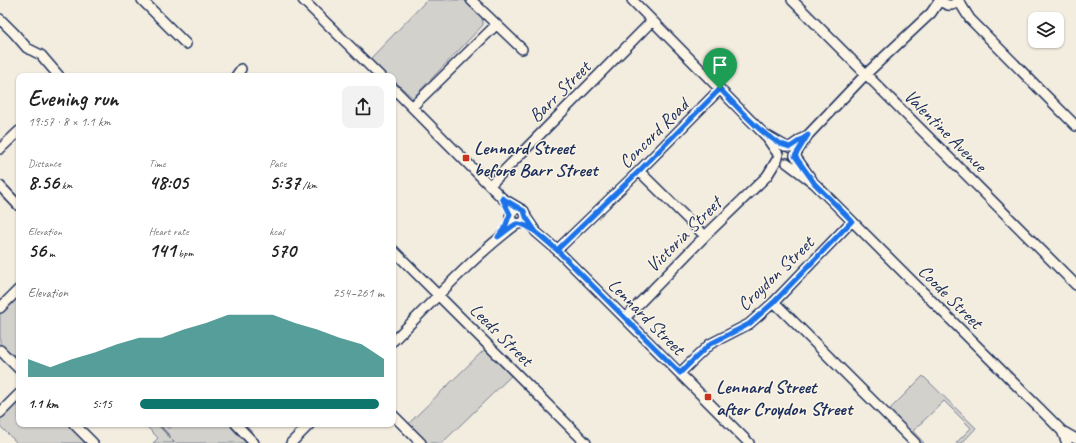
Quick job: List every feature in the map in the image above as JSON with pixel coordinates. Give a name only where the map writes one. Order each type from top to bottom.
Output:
[{"type":"street","points":[[142,0],[186,44]]},
{"type":"street","points":[[303,0],[377,73]]},
{"type":"street","points":[[471,0],[522,49]]},
{"type":"street","name":"Coode Street","points":[[632,0],[764,134],[782,160],[815,184],[1062,431],[1076,440]]},
{"type":"street","name":"Valentine Avenue","points":[[792,0],[1076,285]]},
{"type":"street","points":[[791,151],[866,74],[931,13],[945,3],[954,4],[958,0],[968,16],[1076,126]]},
{"type":"street","points":[[945,3],[968,16]]},
{"type":"street","points":[[0,19],[14,32],[27,48],[41,56],[56,73]]},
{"type":"street","name":"Barr Street","points":[[490,185],[652,21]]},
{"type":"street","points":[[412,107],[496,25]]},
{"type":"street","points":[[0,26],[24,52],[39,61],[48,73]]},
{"type":"street","name":"Concord Road","points":[[557,250],[639,171],[720,89]]},
{"type":"street","name":"Lennard Street","points":[[396,91],[502,198],[524,211],[521,221]]},
{"type":"street","points":[[0,149],[16,134]]},
{"type":"street","name":"Coode Street","points":[[764,134],[791,151],[815,184]]},
{"type":"street","points":[[781,148],[791,151],[792,161],[782,160],[781,148]]},
{"type":"street","name":"Victoria Street","points":[[625,318],[705,236],[767,176],[774,174],[782,160]]},
{"type":"street","points":[[639,171],[705,236]]},
{"type":"street","points":[[0,186],[16,203]]},
{"type":"street","name":"Lennard Street","points":[[502,198],[512,222],[521,221],[557,250],[749,443]]},
{"type":"street","points":[[498,237],[505,227],[510,215],[518,208]]},
{"type":"street","points":[[396,338],[498,237],[521,221]]},
{"type":"street","name":"Croydon Street","points":[[680,373],[710,344],[749,324],[774,302],[852,221]]},
{"type":"street","name":"Leeds Street","points":[[396,253],[586,443]]},
{"type":"street","points":[[0,308],[16,292]]},
{"type":"street","points":[[774,302],[915,443]]},
{"type":"street","points":[[0,350],[16,366]]},
{"type":"street","points":[[0,413],[16,397]]},
{"type":"street","points":[[396,418],[421,443]]},
{"type":"street","points":[[77,427],[92,443]]},
{"type":"street","points":[[239,427],[254,443]]},
{"type":"street","points":[[290,443],[307,427]]},
{"type":"street","name":"Coode Street","points":[[1062,431],[1067,443]]},
{"type":"street","points":[[1072,443],[1076,440]]},
{"type":"shaded area","points":[[427,0],[465,0],[482,17],[483,25],[413,98],[396,83],[396,73],[385,73],[370,59]]},
{"type":"shaded area","points":[[16,292],[16,352],[9,359],[0,350],[0,308]]},
{"type":"shaded area","points":[[489,345],[515,372],[442,443],[421,443],[405,427]]},
{"type":"shaded area","points":[[923,376],[976,428],[962,443],[956,443],[971,428],[944,401],[913,431],[924,443],[918,443],[887,412]]},
{"type":"shaded area","points":[[16,397],[16,427],[77,427],[93,443],[17,443],[0,426],[0,413]]},
{"type":"shaded area","points":[[147,427],[167,427],[169,429],[171,427],[239,427],[254,443],[175,443],[172,440],[174,443],[153,443],[158,438]]},
{"type":"waterway","points":[[161,427],[170,437]]},
{"type":"place","name":"Lennard Street before Barr Street","points":[[466,158]]},
{"type":"place","name":"Lennard Street after Croydon Street","points":[[708,397]]},
{"type":"route","points":[[720,89],[639,171],[557,250],[536,232],[526,217],[524,211],[502,198],[510,214],[505,227],[498,237],[517,224],[521,224],[536,232],[557,250],[680,373],[710,344],[749,324],[774,302],[852,221],[815,184],[795,156],[808,135],[790,147],[785,146],[764,134],[720,89]]}]
